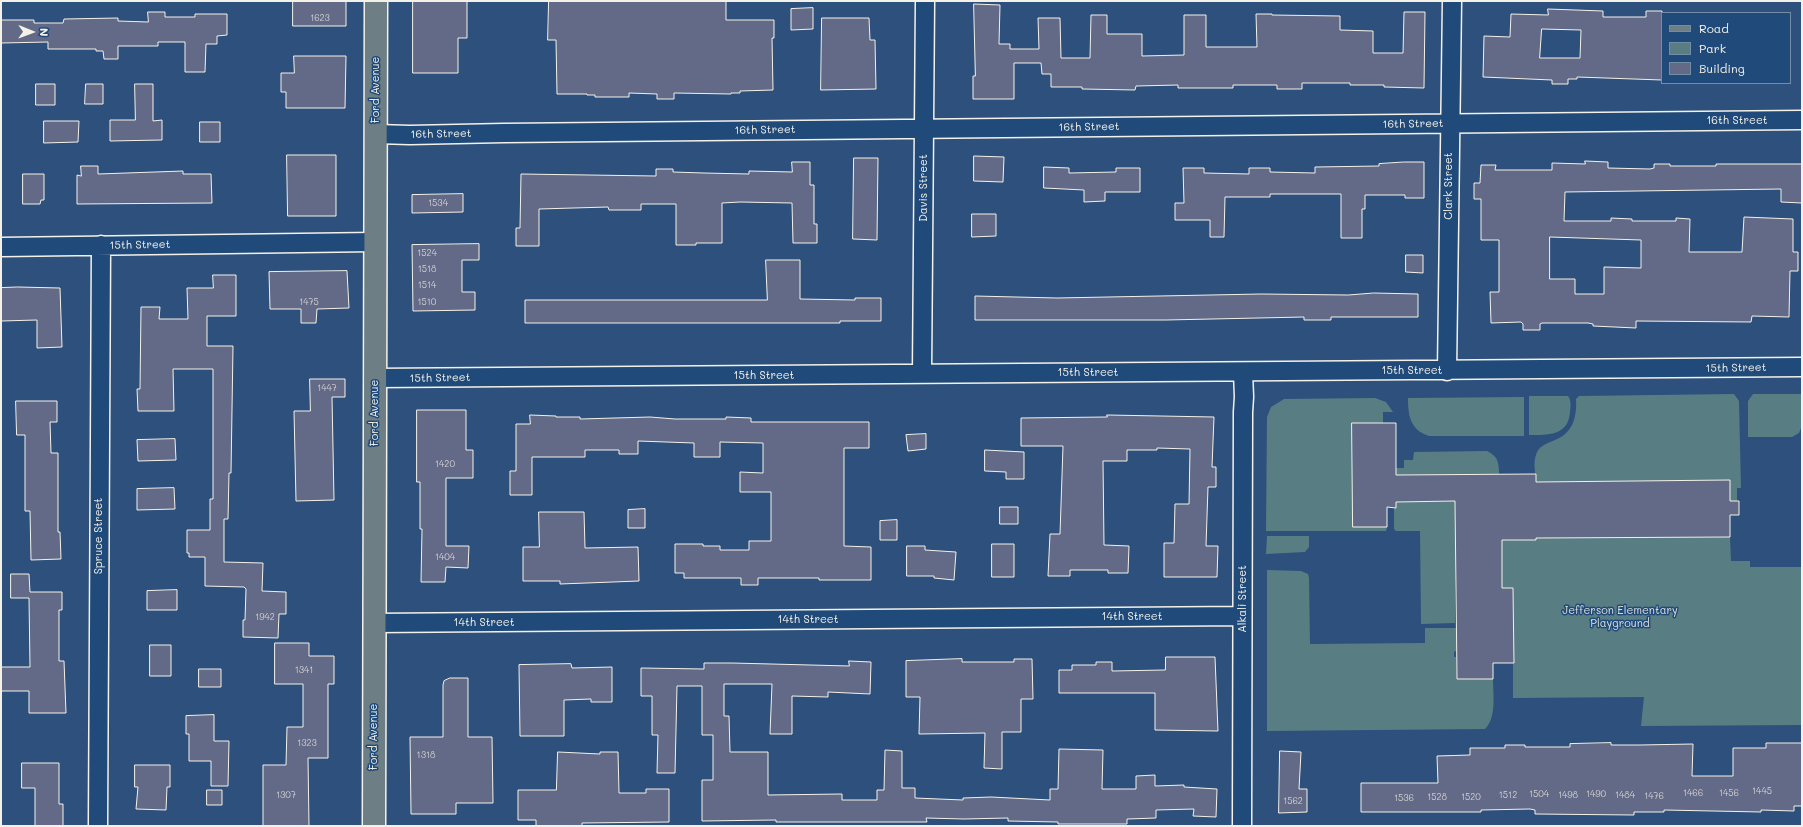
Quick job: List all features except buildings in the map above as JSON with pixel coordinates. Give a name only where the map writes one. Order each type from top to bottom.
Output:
[{"type":"main road","name":"Ford Avenue","points":[[374,826],[376,1]]},
{"type":"street","name":"Davis Street","points":[[922,374],[925,1]]},
{"type":"street","name":"Clark Street","points":[[1447,371],[1449,124],[1452,1]]},
{"type":"street","name":"16th Street","points":[[376,134],[410,135],[1802,120]]},
{"type":"street","name":"15th Street","points":[[1,247],[375,242]]},
{"type":"street","name":"Spruce Street","points":[[98,826],[101,245]]},
{"type":"street","name":"15th Street","points":[[375,378],[1447,371],[1802,367]]},
{"type":"street","name":"Alkali Street","points":[[1242,826],[1243,372]]},
{"type":"street","name":"14th Street","points":[[374,623],[1242,616]]},
{"type":"green space","points":[[1734,394],[1739,401],[1741,488],[1737,488],[1737,501],[1730,501],[1730,480],[1536,482],[1534,464],[1537,452],[1547,443],[1561,437],[1570,429],[1575,418],[1576,399],[1579,396]]},
{"type":"green space","points":[[1753,394],[1801,394],[1802,426],[1799,433],[1792,437],[1748,437],[1748,401]]},
{"type":"green space","points":[[1529,396],[1568,396],[1571,407],[1569,419],[1562,430],[1550,434],[1529,435]]},
{"type":"green space","points":[[1524,397],[1524,436],[1429,436],[1418,430],[1411,421],[1408,398]]},
{"type":"green space","points":[[1375,398],[1386,402],[1393,412],[1383,412],[1383,423],[1352,423],[1353,527],[1387,527],[1386,531],[1266,531],[1267,417],[1271,407],[1284,399]]},
{"type":"green space","points":[[1487,451],[1496,458],[1499,466],[1499,474],[1396,475],[1396,468],[1404,468],[1404,460],[1413,460],[1414,452]]},
{"type":"green space","points":[[1455,501],[1455,623],[1421,624],[1420,531],[1396,531],[1394,529],[1394,508],[1396,502]]},
{"type":"green space","points":[[1267,536],[1309,536],[1309,547],[1305,552],[1266,554]]},
{"type":"green space","name":"Jefferson Elementary Playground","points":[[1730,537],[1731,561],[1750,561],[1750,567],[1802,567],[1802,725],[1641,726],[1644,697],[1513,698],[1513,588],[1502,588],[1502,540],[1536,540],[1536,538]]},
{"type":"green space","points":[[1267,570],[1301,571],[1308,574],[1310,644],[1425,643],[1425,628],[1456,628],[1456,651],[1454,652],[1454,657],[1456,657],[1457,679],[1493,679],[1494,705],[1489,724],[1485,729],[1267,731]]}]
